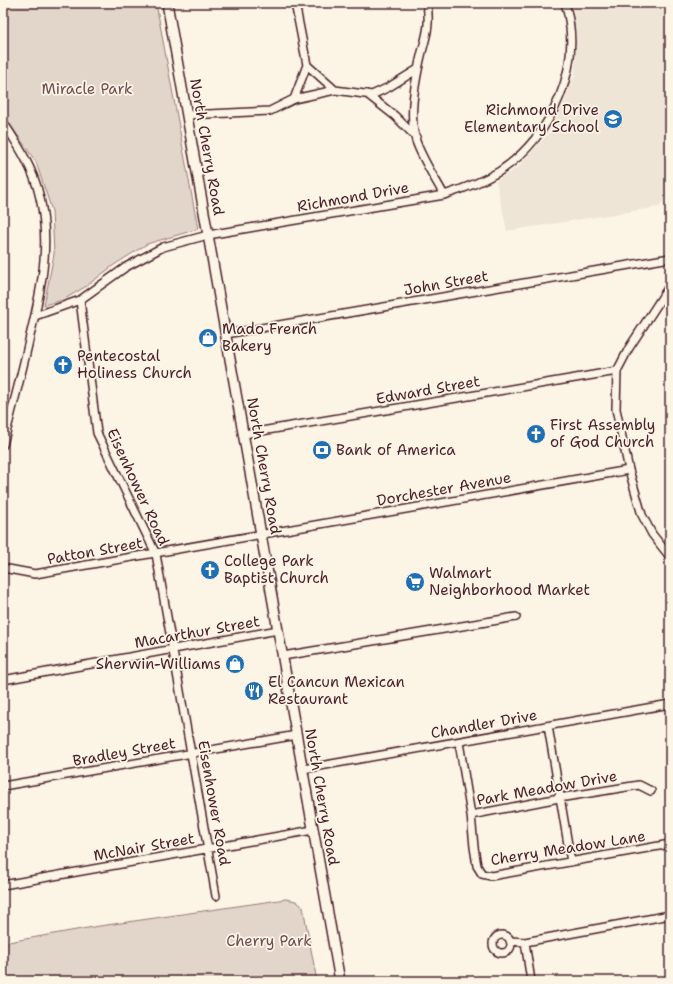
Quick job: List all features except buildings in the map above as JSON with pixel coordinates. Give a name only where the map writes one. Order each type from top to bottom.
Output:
[{"type":"main road","name":"North Cherry Road","points":[[167,3],[340,981]]},
{"type":"street","points":[[294,99],[307,65],[295,3]]},
{"type":"street","points":[[427,3],[430,20],[418,69],[412,119],[416,137],[444,195]]},
{"type":"street","name":"Richmond Drive","points":[[35,316],[80,300],[126,267],[163,247],[208,235],[444,195],[469,187],[499,171],[530,144],[543,128],[553,111],[568,73],[572,35],[565,3]]},
{"type":"street","points":[[307,65],[335,90]]},
{"type":"street","points":[[187,115],[270,111],[294,99],[335,90],[372,95],[389,87],[418,69]]},
{"type":"street","points":[[367,94],[394,116],[416,137]]},
{"type":"street","points":[[3,122],[24,155],[34,176],[44,220],[44,265],[35,316],[3,445]]},
{"type":"street","name":"John Street","points":[[226,334],[670,258]]},
{"type":"street","points":[[670,285],[617,371],[616,409],[629,470],[642,515],[652,534],[670,557]]},
{"type":"street","name":"Eisenhower Road","points":[[80,300],[98,433],[156,554],[216,896]]},
{"type":"street","name":"Edward Street","points":[[244,434],[617,371]]},
{"type":"street","name":"Dorchester Avenue","points":[[262,535],[629,470]]},
{"type":"street","name":"Patton Street","points":[[3,568],[35,574],[262,535]]},
{"type":"street","points":[[283,656],[516,617]]},
{"type":"street","name":"Macarthur Street","points":[[3,680],[278,630]]},
{"type":"street","name":"Chandler Drive","points":[[303,768],[670,704]]},
{"type":"street","points":[[548,726],[570,862]]},
{"type":"street","name":"Bradley Street","points":[[3,786],[296,735]]},
{"type":"street","name":"Park Meadow Drive","points":[[459,742],[471,815],[559,798],[639,785],[651,791]]},
{"type":"street","name":"Cherry Meadow Lane","points":[[471,815],[477,866],[482,874],[491,876],[670,844]]},
{"type":"street","name":"McNair Street","points":[[3,885],[313,830]]},
{"type":"street","points":[[510,941],[524,942],[670,915]]},
{"type":"street","points":[[524,942],[531,981]]},
{"type":"shaded area","name":"Richmond Drive Elementary School","points":[[573,3],[662,3],[670,18],[670,192],[659,207],[507,231],[496,181],[518,167],[548,134],[563,105],[575,74],[576,35]]},
{"type":"green space","name":"Miracle Park","points":[[3,3],[156,3],[198,229],[147,244],[114,265],[85,287],[63,300],[44,305],[54,254],[52,211],[36,162],[3,114]]},
{"type":"green space","name":"Cherry Park","points":[[286,899],[296,901],[303,907],[317,981],[3,981],[3,943],[93,927]]},
{"type":"place","name":"Richmond Drive Elementary School","points":[[613,119]]},
{"type":"place","name":"Mado French Bakery","points":[[208,338]]},
{"type":"place","name":"Pentecostal Holiness Church","points":[[63,365]]},
{"type":"place","name":"First Assembly of God Church","points":[[536,434]]},
{"type":"place","name":"Bank of America","points":[[322,450]]},
{"type":"place","name":"College Park Baptist Church","points":[[210,570]]},
{"type":"place","name":"Walmart Neighborhood Market","points":[[415,582]]},
{"type":"place","name":"Sherwin-Williams","points":[[235,664]]},
{"type":"place","name":"El Cancun Mexican Restaurant","points":[[254,691]]}]
